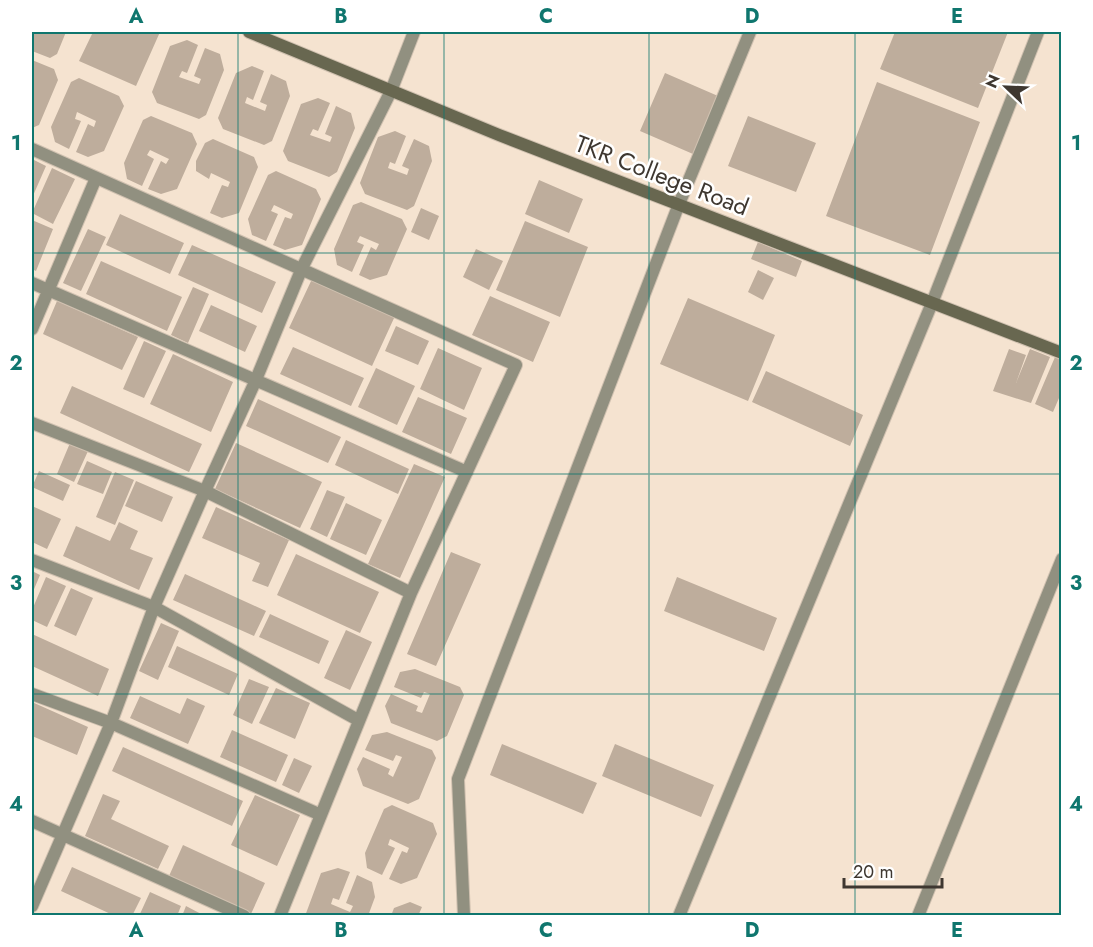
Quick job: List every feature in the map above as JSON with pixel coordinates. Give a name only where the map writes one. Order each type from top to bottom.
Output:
[{"type":"street","name":"TKR College Road","points":[[249,32],[391,91],[1062,353]]},
{"type":"street","points":[[32,906],[111,723],[154,607],[255,382],[302,268],[391,91],[414,32]]},
{"type":"street","points":[[464,915],[458,779],[679,204],[750,32]]},
{"type":"street","points":[[679,915],[932,303],[1038,32]]},
{"type":"street","points":[[32,149],[516,365],[411,593],[280,915]]},
{"type":"street","points":[[32,329],[96,178]]},
{"type":"street","points":[[32,283],[255,382],[467,472]]},
{"type":"street","points":[[32,423],[205,491],[411,593]]},
{"type":"street","points":[[918,915],[1062,559]]},
{"type":"street","points":[[32,560],[154,607],[358,720]]},
{"type":"street","points":[[32,694],[111,723],[321,815]]},
{"type":"street","points":[[32,821],[244,915]]},
{"type":"building","points":[[32,32],[66,32],[57,54],[50,58],[32,51]]},
{"type":"building","points":[[93,32],[160,32],[136,86],[79,61]]},
{"type":"building","points":[[895,32],[1008,32],[978,108],[880,69]]},
{"type":"building","points":[[187,40],[198,45],[187,73],[182,71],[179,77],[199,84],[201,79],[194,76],[205,48],[220,54],[224,70],[206,115],[199,119],[157,103],[152,92],[170,46]]},
{"type":"building","points":[[32,60],[54,69],[58,80],[39,125],[32,128]]},
{"type":"building","points":[[252,66],[264,71],[253,100],[247,97],[245,103],[265,111],[267,105],[260,102],[271,74],[286,81],[290,96],[272,141],[264,145],[223,129],[218,118],[236,73]]},
{"type":"building","points":[[665,73],[718,96],[693,154],[640,131]]},
{"type":"building","points":[[79,78],[119,96],[124,106],[104,151],[88,157],[76,152],[88,124],[94,127],[96,121],[77,112],[75,119],[81,121],[69,149],[55,142],[51,127],[71,82]]},
{"type":"building","points":[[877,82],[980,122],[930,255],[826,216]]},
{"type":"building","points":[[318,98],[330,103],[318,131],[313,129],[310,135],[330,142],[332,137],[325,134],[336,106],[351,113],[355,128],[337,172],[329,177],[288,161],[283,151],[301,104]]},
{"type":"building","points":[[151,116],[192,133],[197,144],[177,189],[161,194],[148,189],[161,161],[166,164],[169,159],[150,150],[147,155],[154,159],[142,186],[127,179],[124,163],[143,120]]},
{"type":"building","points":[[748,116],[816,143],[796,192],[728,166]]},
{"type":"building","points":[[395,131],[406,136],[395,164],[390,162],[388,168],[407,175],[409,169],[402,166],[414,139],[429,146],[432,161],[414,206],[407,210],[365,194],[360,183],[378,137]]},
{"type":"building","points":[[213,139],[254,157],[258,167],[239,213],[222,218],[210,213],[222,185],[228,187],[230,182],[211,173],[209,179],[196,171],[196,161],[205,143]]},
{"type":"building","points":[[32,159],[46,166],[32,198]]},
{"type":"building","points":[[52,168],[75,179],[53,224],[32,213]]},
{"type":"building","points":[[276,171],[316,189],[321,199],[302,245],[285,250],[273,245],[285,217],[291,219],[293,214],[274,205],[271,211],[278,214],[266,241],[252,235],[248,219],[268,175]]},
{"type":"building","points":[[539,180],[583,199],[569,233],[525,214]]},
{"type":"building","points":[[361,202],[402,219],[407,229],[387,275],[370,280],[359,275],[371,247],[376,250],[379,244],[360,236],[357,242],[364,245],[352,272],[337,265],[334,249],[353,205]]},
{"type":"building","points":[[421,208],[439,216],[429,240],[411,232]]},
{"type":"building","points":[[120,214],[184,243],[170,274],[106,245]]},
{"type":"building","points":[[32,220],[53,229],[36,271],[32,269]]},
{"type":"building","points":[[525,221],[588,247],[560,317],[496,290]]},
{"type":"building","points":[[88,229],[106,237],[81,291],[63,283]]},
{"type":"building","points":[[758,242],[802,261],[796,277],[751,259]]},
{"type":"building","points":[[192,245],[276,282],[262,313],[178,275]]},
{"type":"building","points":[[476,249],[503,261],[489,290],[463,277]]},
{"type":"building","points":[[101,261],[182,297],[167,331],[86,294]]},
{"type":"building","points":[[758,270],[774,278],[763,300],[748,292]]},
{"type":"building","points":[[312,279],[395,316],[372,366],[289,328]]},
{"type":"building","points":[[193,287],[209,294],[188,343],[171,335]]},
{"type":"building","points":[[490,296],[550,322],[533,362],[472,335]]},
{"type":"building","points":[[688,298],[775,335],[748,401],[660,364]]},
{"type":"building","points":[[57,301],[138,337],[122,370],[43,334]]},
{"type":"building","points":[[211,305],[257,326],[245,352],[199,331]]},
{"type":"building","points":[[396,326],[429,341],[418,365],[385,351]]},
{"type":"building","points":[[144,341],[166,351],[144,398],[123,389]]},
{"type":"building","points":[[293,347],[364,378],[351,406],[280,374]]},
{"type":"building","points":[[438,348],[482,368],[464,410],[420,389]]},
{"type":"building","points":[[1009,349],[1026,355],[1016,383],[1030,349],[1050,357],[1031,403],[993,391]]},
{"type":"building","points":[[173,354],[233,382],[211,432],[150,404]]},
{"type":"building","points":[[1055,357],[1062,360],[1062,391],[1053,412],[1035,404]]},
{"type":"building","points":[[376,368],[415,386],[397,425],[358,407]]},
{"type":"building","points":[[766,371],[863,415],[850,446],[752,402]]},
{"type":"building","points":[[72,386],[202,444],[189,472],[60,413]]},
{"type":"building","points":[[418,397],[467,418],[451,454],[402,432]]},
{"type":"building","points":[[258,399],[341,437],[328,463],[246,426]]},
{"type":"building","points":[[346,440],[409,469],[398,494],[335,465]]},
{"type":"building","points":[[70,443],[88,451],[74,482],[57,474]]},
{"type":"building","points":[[236,443],[322,482],[300,528],[215,489]]},
{"type":"building","points":[[87,461],[112,472],[103,494],[77,484]]},
{"type":"building","points":[[414,464],[445,477],[400,578],[368,564]]},
{"type":"building","points":[[39,471],[70,485],[63,501],[32,487]]},
{"type":"building","points":[[115,472],[134,480],[115,525],[96,517]]},
{"type":"building","points":[[136,481],[173,497],[162,522],[125,506]]},
{"type":"building","points":[[327,490],[345,497],[327,537],[310,529]]},
{"type":"building","points":[[346,503],[382,520],[366,555],[330,539]]},
{"type":"building","points":[[32,506],[61,519],[47,549],[32,542]]},
{"type":"building","points":[[216,507],[289,540],[268,587],[252,581],[260,563],[202,538]]},
{"type":"building","points":[[119,522],[138,531],[130,549],[153,558],[139,590],[63,556],[76,526],[110,541]]},
{"type":"building","points":[[451,552],[481,564],[436,666],[407,654]]},
{"type":"building","points":[[296,554],[379,592],[360,633],[277,595]]},
{"type":"building","points":[[32,571],[40,575],[32,594]]},
{"type":"building","points":[[185,574],[266,611],[254,636],[173,600]]},
{"type":"building","points":[[46,577],[66,586],[47,627],[32,620],[32,610]]},
{"type":"building","points":[[677,577],[777,618],[764,651],[664,611]]},
{"type":"building","points":[[71,588],[93,598],[76,636],[54,626]]},
{"type":"building","points":[[270,614],[329,641],[319,664],[259,637]]},
{"type":"building","points":[[161,623],[179,631],[158,680],[139,671]]},
{"type":"building","points":[[346,630],[372,642],[350,690],[324,678]]},
{"type":"building","points":[[32,634],[109,669],[98,696],[32,666]]},
{"type":"building","points":[[177,646],[238,674],[229,695],[168,667]]},
{"type":"building","points":[[415,669],[460,687],[464,695],[447,736],[437,741],[391,723],[385,706],[391,694],[418,706],[416,711],[422,713],[430,694],[424,692],[421,698],[394,687],[400,672]]},
{"type":"building","points":[[249,679],[269,687],[252,724],[233,715]]},
{"type":"building","points":[[276,688],[310,703],[295,739],[259,723]]},
{"type":"building","points":[[140,696],[180,714],[187,698],[205,706],[188,744],[130,718]]},
{"type":"building","points":[[32,702],[88,727],[77,755],[32,736]]},
{"type":"building","points":[[232,730],[288,755],[276,782],[220,757]]},
{"type":"building","points":[[387,732],[432,750],[436,758],[419,799],[408,804],[363,786],[357,769],[363,757],[390,769],[388,774],[393,777],[402,757],[396,755],[393,761],[365,750],[372,735]]},
{"type":"building","points":[[502,744],[597,783],[583,814],[490,775]]},
{"type":"building","points":[[615,744],[714,785],[701,817],[602,776]]},
{"type":"building","points":[[123,747],[243,801],[232,826],[112,771]]},
{"type":"building","points":[[294,758],[312,766],[299,793],[282,785]]},
{"type":"building","points":[[103,794],[120,801],[111,819],[169,846],[158,869],[85,836]]},
{"type":"building","points":[[255,795],[300,815],[277,866],[231,845]]},
{"type":"building","points":[[392,805],[433,823],[437,834],[417,878],[401,884],[389,879],[402,851],[407,853],[409,848],[390,839],[388,845],[395,848],[382,875],[367,868],[365,853],[384,809]]},
{"type":"building","points":[[183,845],[265,883],[251,914],[169,876]]},
{"type":"building","points":[[72,867],[141,898],[132,916],[115,916],[61,891]]},
{"type":"building","points":[[338,868],[350,872],[339,900],[333,898],[331,904],[350,912],[353,906],[346,903],[357,875],[372,882],[375,897],[368,916],[305,916],[321,873]]},
{"type":"building","points":[[150,892],[181,906],[177,916],[139,916]]},
{"type":"building","points":[[410,902],[422,907],[418,916],[391,916],[394,908]]},
{"type":"building","points":[[186,906],[205,916],[182,916]]}]
